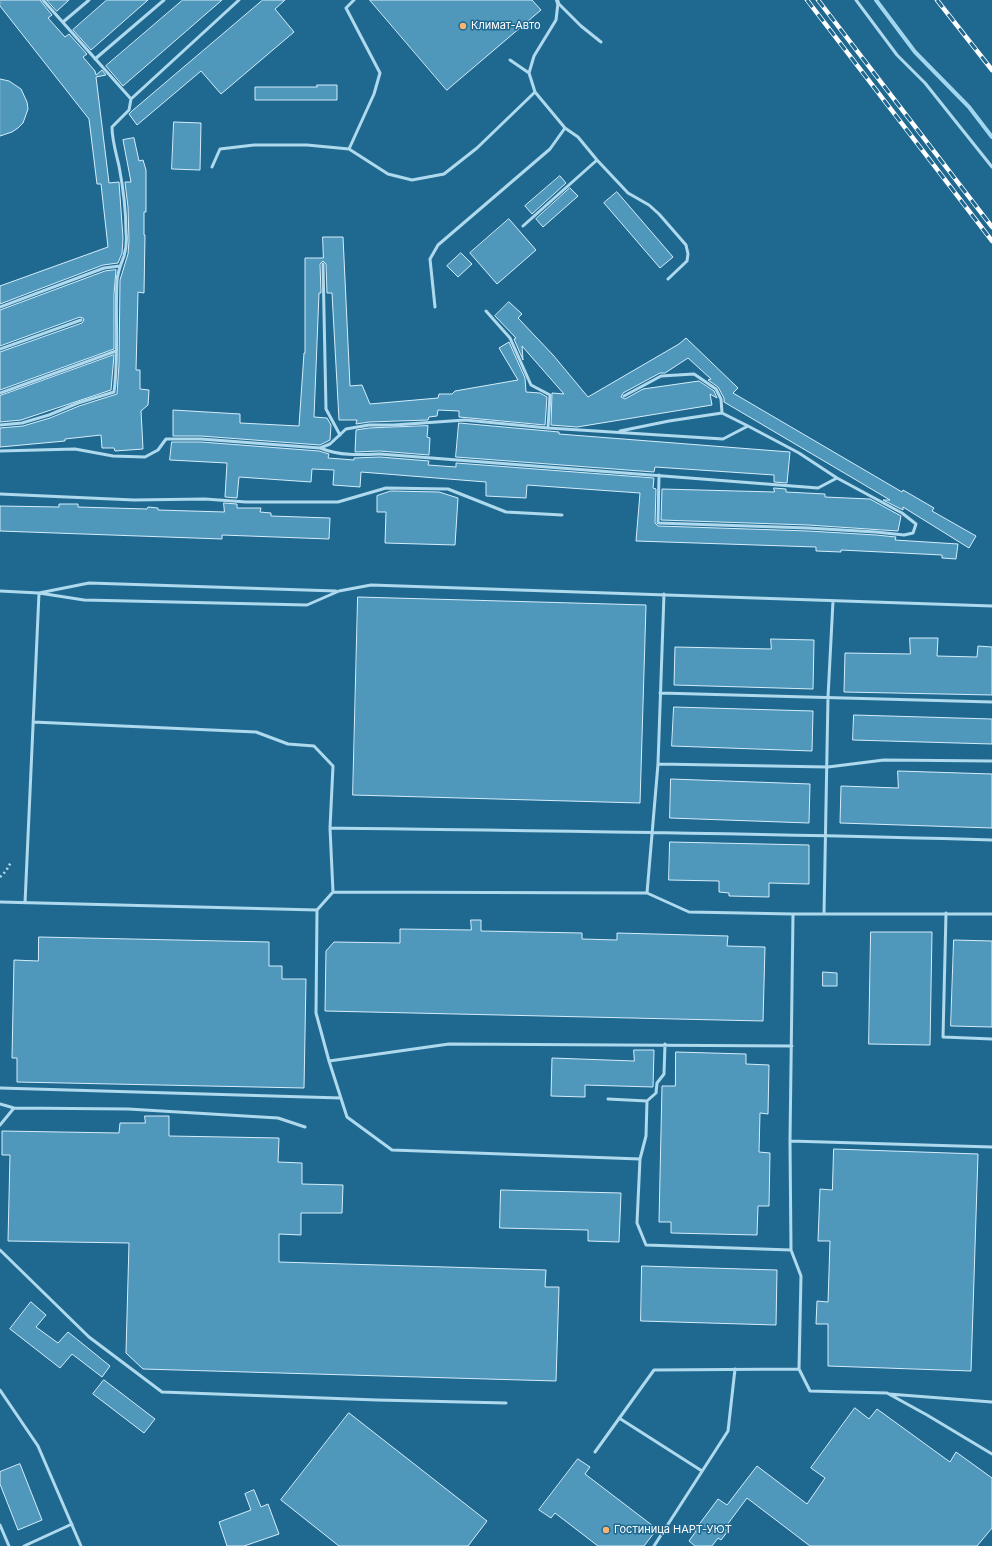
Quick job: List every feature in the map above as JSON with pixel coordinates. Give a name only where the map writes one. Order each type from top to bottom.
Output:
[{"type":"lane","points":[[43,0],[131,99]]},
{"type":"lane","points":[[63,22],[89,0]]},
{"type":"lane","points":[[95,59],[164,0]]},
{"type":"lane","points":[[0,425],[22,424],[78,403],[114,392],[116,377],[117,278],[124,257],[126,232],[121,181],[112,135],[112,127],[129,110],[131,99],[239,0]]},
{"type":"lane","points":[[349,149],[374,94],[380,73],[346,8],[354,0]]},
{"type":"lane","points":[[856,0],[897,55],[925,83],[992,167]]},
{"type":"lane","points":[[557,2],[581,26],[601,42]]},
{"type":"lane","points":[[557,2],[556,20],[534,56],[529,74],[535,92],[565,128],[578,137],[597,160],[628,192],[649,205],[659,214],[686,245],[688,254],[686,261],[668,279]]},
{"type":"lane","points":[[510,60],[529,74]]},
{"type":"lane","points":[[212,167],[220,149],[254,145],[292,145],[349,149],[388,174],[412,180],[444,174],[477,148],[535,92]]},
{"type":"lane","points":[[435,307],[430,259],[438,246],[550,149],[565,128]]},
{"type":"lane","points":[[522,226],[597,160]]},
{"type":"lane","points":[[323,264],[326,409],[340,435]]},
{"type":"lane","points":[[0,307],[104,268],[120,266]]},
{"type":"lane","points":[[486,311],[510,338],[531,385],[550,395],[548,428]]},
{"type":"lane","points":[[0,349],[81,320]]},
{"type":"lane","points":[[0,393],[116,351]]},
{"type":"lane","points":[[624,396],[661,376],[694,374],[716,389],[721,399],[722,413]]},
{"type":"lane","points":[[617,432],[669,421],[722,413],[800,453],[837,478],[902,513],[916,524],[912,533],[904,535],[808,528],[658,523],[659,475]]},
{"type":"lane","points":[[320,448],[330,444],[346,430],[368,425],[394,425],[464,420],[548,428],[722,439],[748,426]]},
{"type":"lane","points":[[0,451],[75,449],[112,456],[145,456],[158,450],[166,439],[201,439],[320,448],[333,453],[357,455],[387,455],[818,488],[837,478]]},
{"type":"lane","points":[[0,494],[134,500],[205,499],[246,502],[338,502],[386,488],[448,489],[506,512],[562,516]]},
{"type":"lane","points":[[39,593],[89,583],[339,591],[371,585],[992,606]]},
{"type":"lane","points":[[0,591],[39,593],[84,600],[307,605],[339,591]]},
{"type":"lane","points":[[25,903],[39,593]]},
{"type":"lane","points":[[647,892],[658,764],[664,594]]},
{"type":"lane","points":[[824,914],[828,767],[828,697],[833,601]]},
{"type":"lane","points":[[660,693],[992,702]]},
{"type":"lane","points":[[33,722],[256,732],[288,744],[314,746],[333,766],[330,828],[333,892],[317,910],[316,1013],[329,1061],[348,1117],[392,1150],[640,1159]]},
{"type":"lane","points":[[658,764],[828,767],[884,760],[992,761]]},
{"type":"lane","points":[[330,828],[825,835],[992,840]]},
{"type":"lane","points":[[333,892],[647,892],[689,912],[792,914],[992,914]]},
{"type":"lane","points":[[0,902],[317,910]]},
{"type":"lane","points":[[946,913],[943,1037],[992,1039]]},
{"type":"lane","points":[[792,914],[790,1141],[791,1250],[801,1276],[799,1369],[810,1391],[887,1394],[992,1402]]},
{"type":"lane","points":[[329,1061],[449,1044],[665,1044],[792,1046]]},
{"type":"lane","points":[[608,1099],[647,1101],[656,1093],[657,1083],[664,1074],[665,1044]]},
{"type":"lane","points":[[0,1088],[341,1098]]},
{"type":"lane","points":[[647,1101],[646,1136],[640,1159],[637,1224],[646,1245],[791,1250]]},
{"type":"lane","points":[[0,1104],[14,1108],[128,1109],[278,1118],[305,1128]]},
{"type":"lane","points":[[0,1125],[14,1108]]},
{"type":"lane","points":[[790,1141],[992,1148]]},
{"type":"lane","points":[[0,1250],[89,1337],[162,1392],[506,1404]]},
{"type":"lane","points":[[654,1546],[728,1431],[735,1369]]},
{"type":"lane","points":[[595,1452],[654,1370],[799,1369]]},
{"type":"lane","points":[[0,1390],[38,1446],[80,1546]]},
{"type":"lane","points":[[887,1394],[927,1415],[992,1454]]},
{"type":"lane","points":[[619,1418],[702,1471]]},
{"type":"lane","points":[[24,1546],[72,1524]]},
{"type":"lane","points":[[0,1525],[9,1546]]},
{"type":"path","points":[[0,877],[6,872],[11,862]]},
{"type":"building","points":[[0,0],[40,0],[52,15],[48,18],[65,37],[69,34],[87,54],[83,57],[95,71],[96,75],[102,70],[106,75],[96,77],[109,183],[119,182],[123,238],[122,253],[118,263],[103,265],[0,304],[0,286],[108,247],[101,184],[97,184],[89,119],[0,6]]},
{"type":"building","points":[[47,0],[69,0],[57,11]]},
{"type":"building","points":[[107,0],[148,0],[91,50],[73,30]]},
{"type":"building","points":[[183,0],[222,0],[123,86],[106,66]]},
{"type":"building","points":[[263,0],[285,0],[275,9],[294,32],[221,94],[201,71],[137,125],[129,114],[132,111]]},
{"type":"building","points":[[370,0],[532,0],[541,10],[447,90]]},
{"type":"building","points":[[0,79],[9,81],[21,89],[27,102],[28,109],[23,123],[18,128],[12,132],[0,136]]},
{"type":"building","points":[[317,85],[337,85],[337,100],[255,100],[255,87],[317,87]]},
{"type":"building","points":[[174,122],[201,123],[200,170],[172,169]]},
{"type":"building","points":[[134,138],[139,161],[143,160],[146,170],[146,212],[144,212],[144,293],[138,292],[136,370],[140,370],[140,389],[149,390],[148,405],[141,411],[143,449],[115,451],[114,448],[102,448],[101,435],[65,439],[65,441],[0,447],[0,428],[23,426],[117,394],[119,364],[120,280],[128,254],[129,241],[128,207],[125,182],[131,182],[123,140]]},
{"type":"building","points":[[560,176],[566,183],[532,214],[525,206]]},
{"type":"building","points":[[570,188],[578,196],[543,227],[536,219]]},
{"type":"building","points":[[617,192],[673,257],[660,268],[604,203]]},
{"type":"building","points":[[509,219],[536,250],[497,284],[470,253]]},
{"type":"building","points":[[323,237],[343,237],[350,386],[362,385],[370,404],[438,398],[439,394],[452,394],[455,391],[518,380],[499,348],[509,342],[525,378],[526,392],[540,393],[547,397],[545,425],[459,417],[459,411],[438,410],[437,416],[429,417],[428,420],[369,422],[356,424],[357,420],[339,420],[332,293],[327,293],[326,264],[323,261],[320,264],[321,293],[319,293],[314,417],[327,418],[331,425],[330,440],[320,445],[201,436],[173,436],[173,410],[240,414],[240,423],[299,426],[305,353],[305,258],[323,258]]},
{"type":"building","points":[[461,253],[472,264],[458,277],[447,266]]},
{"type":"building","points":[[116,270],[114,294],[114,349],[0,390],[0,352],[82,323],[84,320],[80,317],[0,346],[0,310],[105,271]]},
{"type":"building","points":[[509,302],[522,314],[518,318],[553,355],[588,397],[679,344],[686,338],[738,388],[733,393],[902,492],[903,490],[934,508],[932,511],[976,536],[969,548],[903,507],[903,510],[883,500],[890,500],[724,402],[724,398],[718,387],[708,380],[711,379],[688,358],[665,373],[660,373],[623,393],[621,397],[625,399],[643,389],[699,381],[714,391],[717,398],[710,394],[712,405],[577,427],[551,425],[552,393],[564,394],[522,346],[523,360],[514,339],[516,338],[495,316]]},
{"type":"building","points":[[114,355],[111,390],[21,420],[0,422],[0,396]]},
{"type":"building","points":[[459,423],[559,432],[559,434],[790,452],[787,483],[774,482],[774,475],[655,467],[654,472],[456,457]]},
{"type":"building","points":[[428,426],[427,437],[430,438],[429,455],[380,451],[355,452],[356,430],[369,428]]},
{"type":"building","points":[[172,442],[201,442],[319,451],[329,454],[328,458],[354,460],[354,458],[380,457],[429,461],[428,465],[456,467],[456,463],[654,478],[653,488],[656,489],[655,523],[658,526],[808,531],[896,537],[895,540],[958,544],[956,559],[942,558],[942,555],[841,550],[841,552],[816,551],[816,547],[636,541],[640,493],[527,485],[526,498],[486,496],[486,482],[361,472],[360,487],[333,485],[334,470],[312,469],[311,482],[239,477],[237,498],[225,497],[227,463],[170,460]]},
{"type":"building","points":[[774,488],[786,489],[786,492],[825,494],[825,497],[870,499],[901,516],[898,531],[808,525],[661,520],[662,489],[774,492]]},
{"type":"building","points":[[391,491],[439,492],[458,498],[455,545],[385,543],[386,512],[377,512],[377,496]]},
{"type":"building","points":[[224,503],[237,504],[237,508],[261,508],[260,512],[271,513],[271,516],[330,518],[329,539],[222,535],[222,539],[0,531],[0,506],[59,507],[59,504],[78,504],[78,507],[147,509],[148,507],[158,508],[158,510],[224,512]]},
{"type":"building","points":[[358,597],[646,605],[640,803],[353,795]]},
{"type":"building","points":[[910,638],[938,638],[937,656],[977,657],[978,646],[992,647],[992,695],[844,692],[845,653],[910,654]]},
{"type":"building","points":[[771,639],[814,640],[813,689],[674,685],[675,647],[771,649]]},
{"type":"building","points":[[674,707],[813,711],[812,751],[672,746]]},
{"type":"building","points":[[854,715],[992,719],[992,744],[853,740]]},
{"type":"building","points":[[898,771],[992,774],[992,828],[840,823],[841,786],[898,788]]},
{"type":"building","points":[[671,779],[810,784],[809,823],[670,818]]},
{"type":"building","points":[[670,842],[809,845],[809,884],[769,883],[769,897],[729,896],[729,893],[719,892],[719,881],[669,880]]},
{"type":"building","points":[[471,920],[481,920],[481,931],[582,933],[582,939],[617,940],[617,933],[728,936],[727,946],[765,947],[763,1021],[325,1011],[326,951],[334,942],[400,943],[400,929],[471,930]]},
{"type":"building","points":[[871,932],[932,932],[930,1045],[869,1044]]},
{"type":"building","points":[[39,937],[269,942],[269,966],[282,966],[282,979],[306,979],[304,1088],[17,1082],[17,1058],[12,1058],[14,960],[38,961]]},
{"type":"building","points":[[954,940],[992,941],[992,1027],[951,1026]]},
{"type":"building","points":[[823,972],[837,973],[837,986],[823,986]]},
{"type":"building","points":[[634,1050],[654,1050],[653,1087],[585,1085],[585,1097],[551,1096],[552,1058],[634,1061]]},
{"type":"building","points":[[676,1052],[746,1054],[746,1064],[769,1065],[768,1114],[760,1113],[759,1152],[770,1153],[769,1206],[758,1206],[757,1235],[671,1233],[671,1222],[659,1222],[662,1086],[675,1086]]},
{"type":"building","points":[[145,1116],[169,1116],[169,1136],[279,1138],[278,1162],[302,1163],[302,1184],[343,1185],[342,1213],[301,1213],[301,1235],[279,1234],[279,1262],[546,1270],[545,1287],[559,1287],[556,1381],[143,1369],[126,1353],[129,1243],[8,1241],[10,1155],[2,1155],[2,1131],[119,1133],[120,1123],[145,1123]]},
{"type":"building","points":[[834,1149],[978,1154],[971,1371],[828,1366],[828,1324],[816,1324],[817,1301],[828,1302],[830,1241],[818,1241],[820,1189],[832,1190]]},
{"type":"building","points":[[501,1190],[621,1193],[619,1242],[588,1241],[588,1230],[500,1228]]},
{"type":"building","points":[[642,1266],[777,1270],[776,1325],[641,1321]]},
{"type":"building","points":[[31,1302],[46,1315],[36,1327],[58,1343],[68,1332],[110,1366],[102,1377],[72,1354],[60,1368],[10,1329]]},
{"type":"building","points":[[104,1380],[155,1419],[144,1433],[93,1394]]},
{"type":"building","points":[[855,1408],[869,1419],[877,1409],[950,1462],[956,1452],[992,1478],[992,1528],[977,1546],[810,1546],[747,1498],[724,1529],[728,1531],[721,1540],[718,1538],[712,1546],[695,1546],[689,1541],[696,1531],[695,1530],[718,1499],[727,1505],[757,1466],[807,1504],[825,1478],[811,1468]]},
{"type":"building","points":[[349,1413],[487,1521],[468,1546],[339,1546],[281,1500]]},
{"type":"building","points":[[578,1459],[590,1467],[585,1474],[657,1529],[644,1546],[598,1546],[555,1513],[551,1518],[539,1510]]},
{"type":"building","points":[[20,1464],[42,1520],[18,1530],[0,1484],[0,1472]]},
{"type":"building","points":[[254,1490],[261,1507],[268,1504],[279,1534],[244,1546],[227,1546],[219,1522],[251,1510],[245,1494]]},
{"type":"waterway","points":[[876,0],[915,52],[969,107],[992,137]]},
{"type":"railway","points":[[807,0],[992,241]]},
{"type":"railway","points":[[818,0],[992,227]]},
{"type":"railway","points":[[937,0],[992,70]]},
{"type":"place","name":"Климат-Авто","points":[[463,26]]},
{"type":"place","name":"Гостиница НАРТ-УЮТ","points":[[606,1530]]}]
